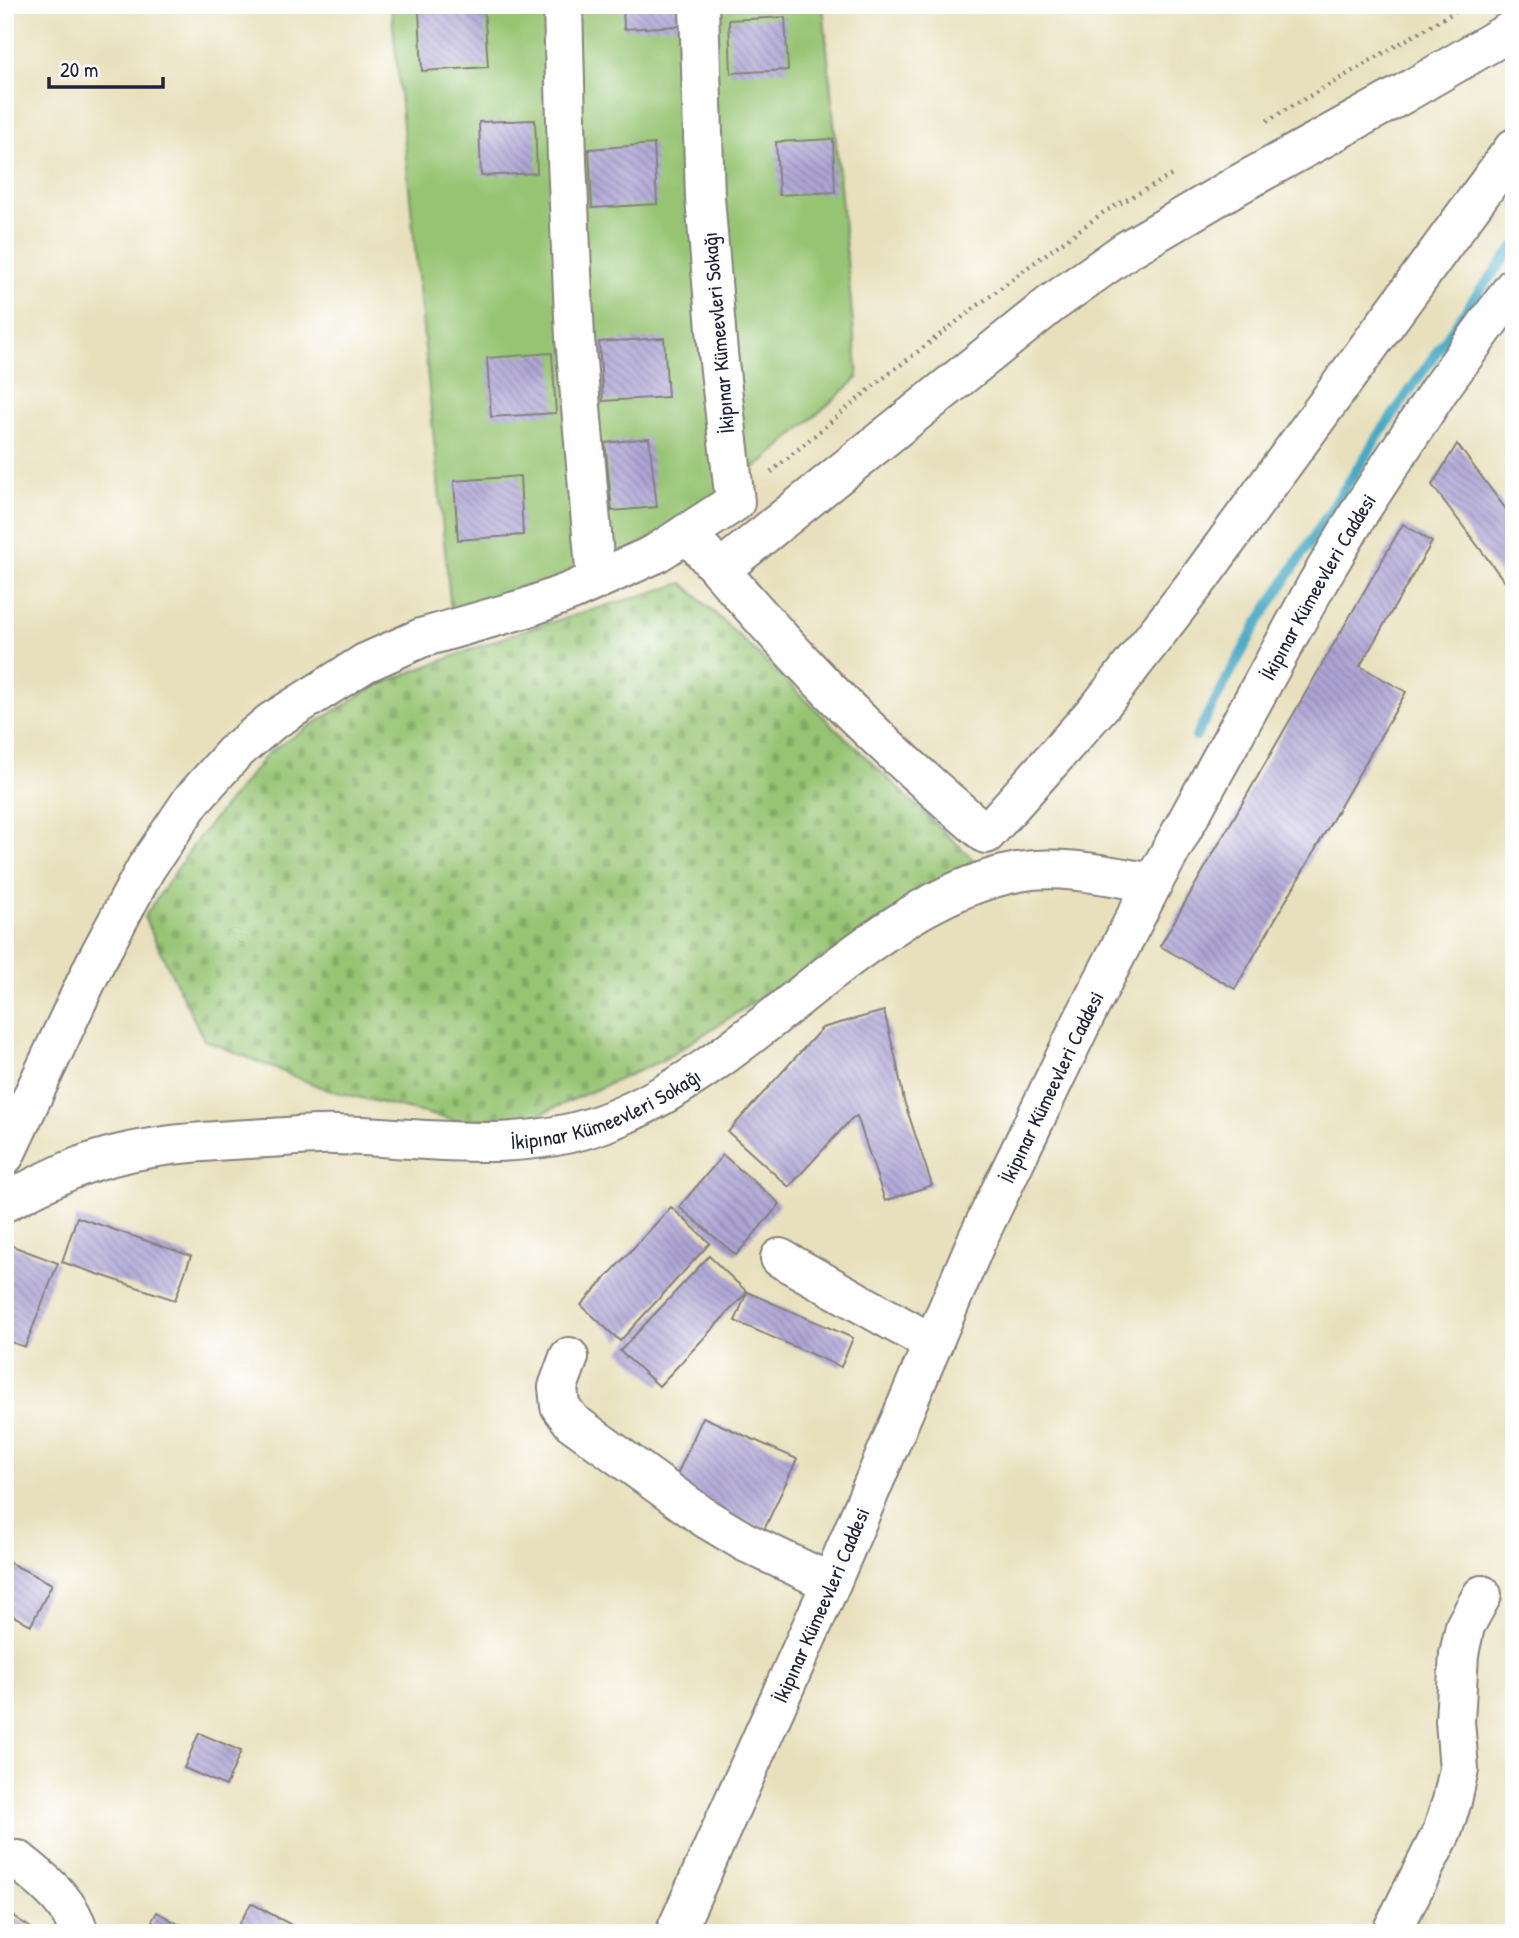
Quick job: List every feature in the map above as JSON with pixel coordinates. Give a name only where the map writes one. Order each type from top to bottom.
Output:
[{"type":"street","points":[[563,5],[575,338],[596,580]]},
{"type":"street","name":"İkipınar Kümeevleri Sokağı","points":[[5,1155],[94,963],[146,868],[192,800],[234,753],[271,722],[365,663],[421,638],[526,608],[572,591],[655,554],[735,502],[718,353],[705,198],[699,5]]},
{"type":"street","points":[[720,570],[1051,304],[1127,250],[1514,29]]},
{"type":"street","points":[[687,533],[828,689],[931,787],[986,834],[1101,705],[1188,594],[1514,148]]},
{"type":"street","name":"İkipınar Kümeevleri Caddesi","points":[[675,1933],[831,1583],[976,1242],[1033,1121],[1153,883],[1317,584],[1362,508],[1439,390],[1514,287]]},
{"type":"street","name":"İkipınar Kümeevleri Sokağı","points":[[5,1202],[80,1167],[124,1154],[177,1144],[332,1135],[456,1143],[512,1142],[554,1137],[598,1125],[639,1109],[681,1084],[856,952],[937,900],[980,883],[1019,872],[1069,870],[1153,883]]},
{"type":"street","points":[[780,1258],[933,1344]]},
{"type":"street","points":[[569,1357],[558,1387],[560,1406],[572,1422],[705,1518],[745,1542],[831,1583]]},
{"type":"street","points":[[1391,1933],[1442,1832],[1452,1801],[1459,1769],[1455,1721],[1458,1654],[1465,1626],[1482,1595]]},
{"type":"street","points":[[18,1860],[52,1888],[63,1901],[79,1933]]},
{"type":"green space","points":[[391,5],[823,5],[858,378],[765,460],[702,510],[615,558],[535,590],[451,611]]},
{"type":"green space","points":[[683,583],[975,861],[663,1060],[538,1115],[457,1121],[328,1090],[204,1040],[144,917],[199,837],[270,751],[377,685],[521,631]]},
{"type":"building","points":[[623,5],[679,5],[680,26],[624,29]]},
{"type":"building","points":[[484,7],[488,67],[422,71],[419,11]]},
{"type":"building","points":[[785,17],[788,70],[731,73],[729,20]]},
{"type":"building","points":[[535,120],[537,173],[481,176],[479,122]]},
{"type":"building","points":[[833,139],[835,192],[779,195],[776,142]]},
{"type":"building","points":[[654,144],[657,204],[592,208],[589,149]]},
{"type":"building","points":[[664,338],[668,397],[603,401],[599,342]]},
{"type":"building","points":[[552,353],[556,413],[491,417],[487,358]]},
{"type":"building","points":[[649,438],[657,507],[612,511],[605,443]]},
{"type":"building","points":[[1457,444],[1514,520],[1514,594],[1432,485]]},
{"type":"building","points":[[520,476],[523,535],[458,540],[454,481]]},
{"type":"building","points":[[1403,524],[1432,542],[1360,666],[1406,692],[1235,989],[1160,946]]},
{"type":"building","points":[[884,1011],[904,1101],[932,1185],[885,1201],[857,1116],[852,1118],[789,1187],[728,1132],[822,1028]]},
{"type":"building","points":[[723,1155],[780,1204],[736,1255],[679,1207]]},
{"type":"building","points":[[671,1207],[710,1243],[620,1341],[581,1305]]},
{"type":"building","points":[[77,1217],[191,1256],[175,1300],[62,1262]]},
{"type":"building","points":[[7,1244],[58,1263],[25,1347],[5,1340]]},
{"type":"building","points":[[709,1256],[747,1292],[659,1386],[620,1351]]},
{"type":"building","points":[[747,1292],[853,1338],[841,1367],[735,1321]]},
{"type":"building","points":[[703,1417],[797,1459],[764,1530],[671,1488]]},
{"type":"building","points":[[6,1561],[52,1584],[31,1625],[5,1612]]},
{"type":"building","points":[[199,1733],[241,1751],[226,1786],[184,1768]]},
{"type":"building","points":[[251,1903],[295,1927],[292,1933],[234,1933]]},
{"type":"building","points":[[5,1911],[39,1933],[5,1933]]},
{"type":"building","points":[[157,1912],[194,1933],[145,1933]]},
{"type":"waterway","points":[[1196,736],[1256,626],[1381,432],[1474,298],[1514,247]]}]
